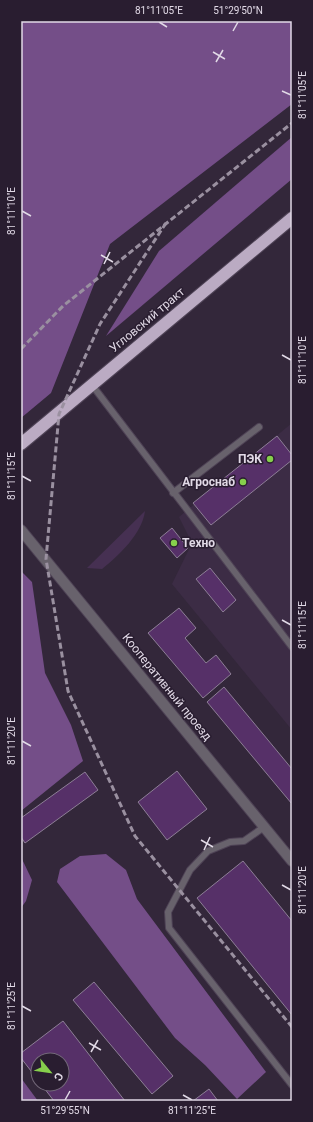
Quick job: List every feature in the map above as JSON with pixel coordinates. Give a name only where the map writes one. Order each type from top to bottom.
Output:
[{"type":"highway","name":"Угловский тракт","points":[[21,444],[292,218]]},
{"type":"street","name":"Кооперативный проезд","points":[[21,530],[292,861]]},
{"type":"lane","points":[[92,385],[292,648]]},
{"type":"lane","points":[[173,493],[259,426]]},
{"type":"lane","points":[[264,827],[244,841],[230,842],[208,851],[190,870],[168,912],[169,928],[292,1085]]},
{"type":"shaded area","points":[[21,21],[292,21],[292,104],[110,244],[51,393],[21,418]]},
{"type":"shaded area","points":[[292,137],[292,179],[106,336],[159,251]]},
{"type":"shaded area","points":[[292,423],[292,730],[172,584],[192,543],[179,517]]},
{"type":"shaded area","points":[[145,511],[143,520],[135,536],[115,557],[102,569],[87,568]]},
{"type":"shaded area","points":[[21,571],[32,582],[45,673],[71,725],[83,761],[21,811]]},
{"type":"shaded area","points":[[106,854],[126,870],[137,899],[266,1072],[237,1099],[205,1065],[175,1038],[57,882],[60,869],[80,856]]},
{"type":"shaded area","points":[[21,857],[32,880],[26,901],[21,908]]},
{"type":"shaded area","points":[[21,1078],[38,1101],[21,1101]]},
{"type":"building","name":"Агроснаб","points":[[277,436],[292,455],[292,460],[211,525],[193,503]]},
{"type":"building","name":"Техно","points":[[172,528],[188,548],[177,558],[160,538]]},
{"type":"building","points":[[210,568],[236,600],[223,612],[196,579]]},
{"type":"building","points":[[179,608],[196,628],[185,638],[206,663],[216,655],[231,674],[203,698],[148,633]]},
{"type":"building","points":[[224,687],[292,769],[292,804],[207,702]]},
{"type":"building","points":[[177,771],[207,809],[167,840],[138,802]]},
{"type":"building","points":[[85,772],[98,790],[25,843],[21,837],[21,818]]},
{"type":"building","points":[[243,861],[292,921],[292,1015],[197,898]]},
{"type":"building","points":[[94,982],[173,1076],[152,1094],[73,1000]]},
{"type":"building","points":[[63,1021],[125,1101],[54,1101],[47,1092],[70,1092],[70,1052],[30,1052],[30,1070],[21,1058],[21,1053]]},
{"type":"building","points":[[209,1089],[218,1101],[193,1101]]},
{"type":"railway","points":[[21,349],[63,306],[292,123]]},
{"type":"railway","points":[[166,223],[100,324],[59,414],[46,559],[68,691],[135,836],[292,1027]]},
{"type":"place","name":"ПЭК","points":[[270,459]]},
{"type":"place","name":"Агроснаб","points":[[243,482]]},
{"type":"place","name":"Техно","points":[[174,543]]}]
